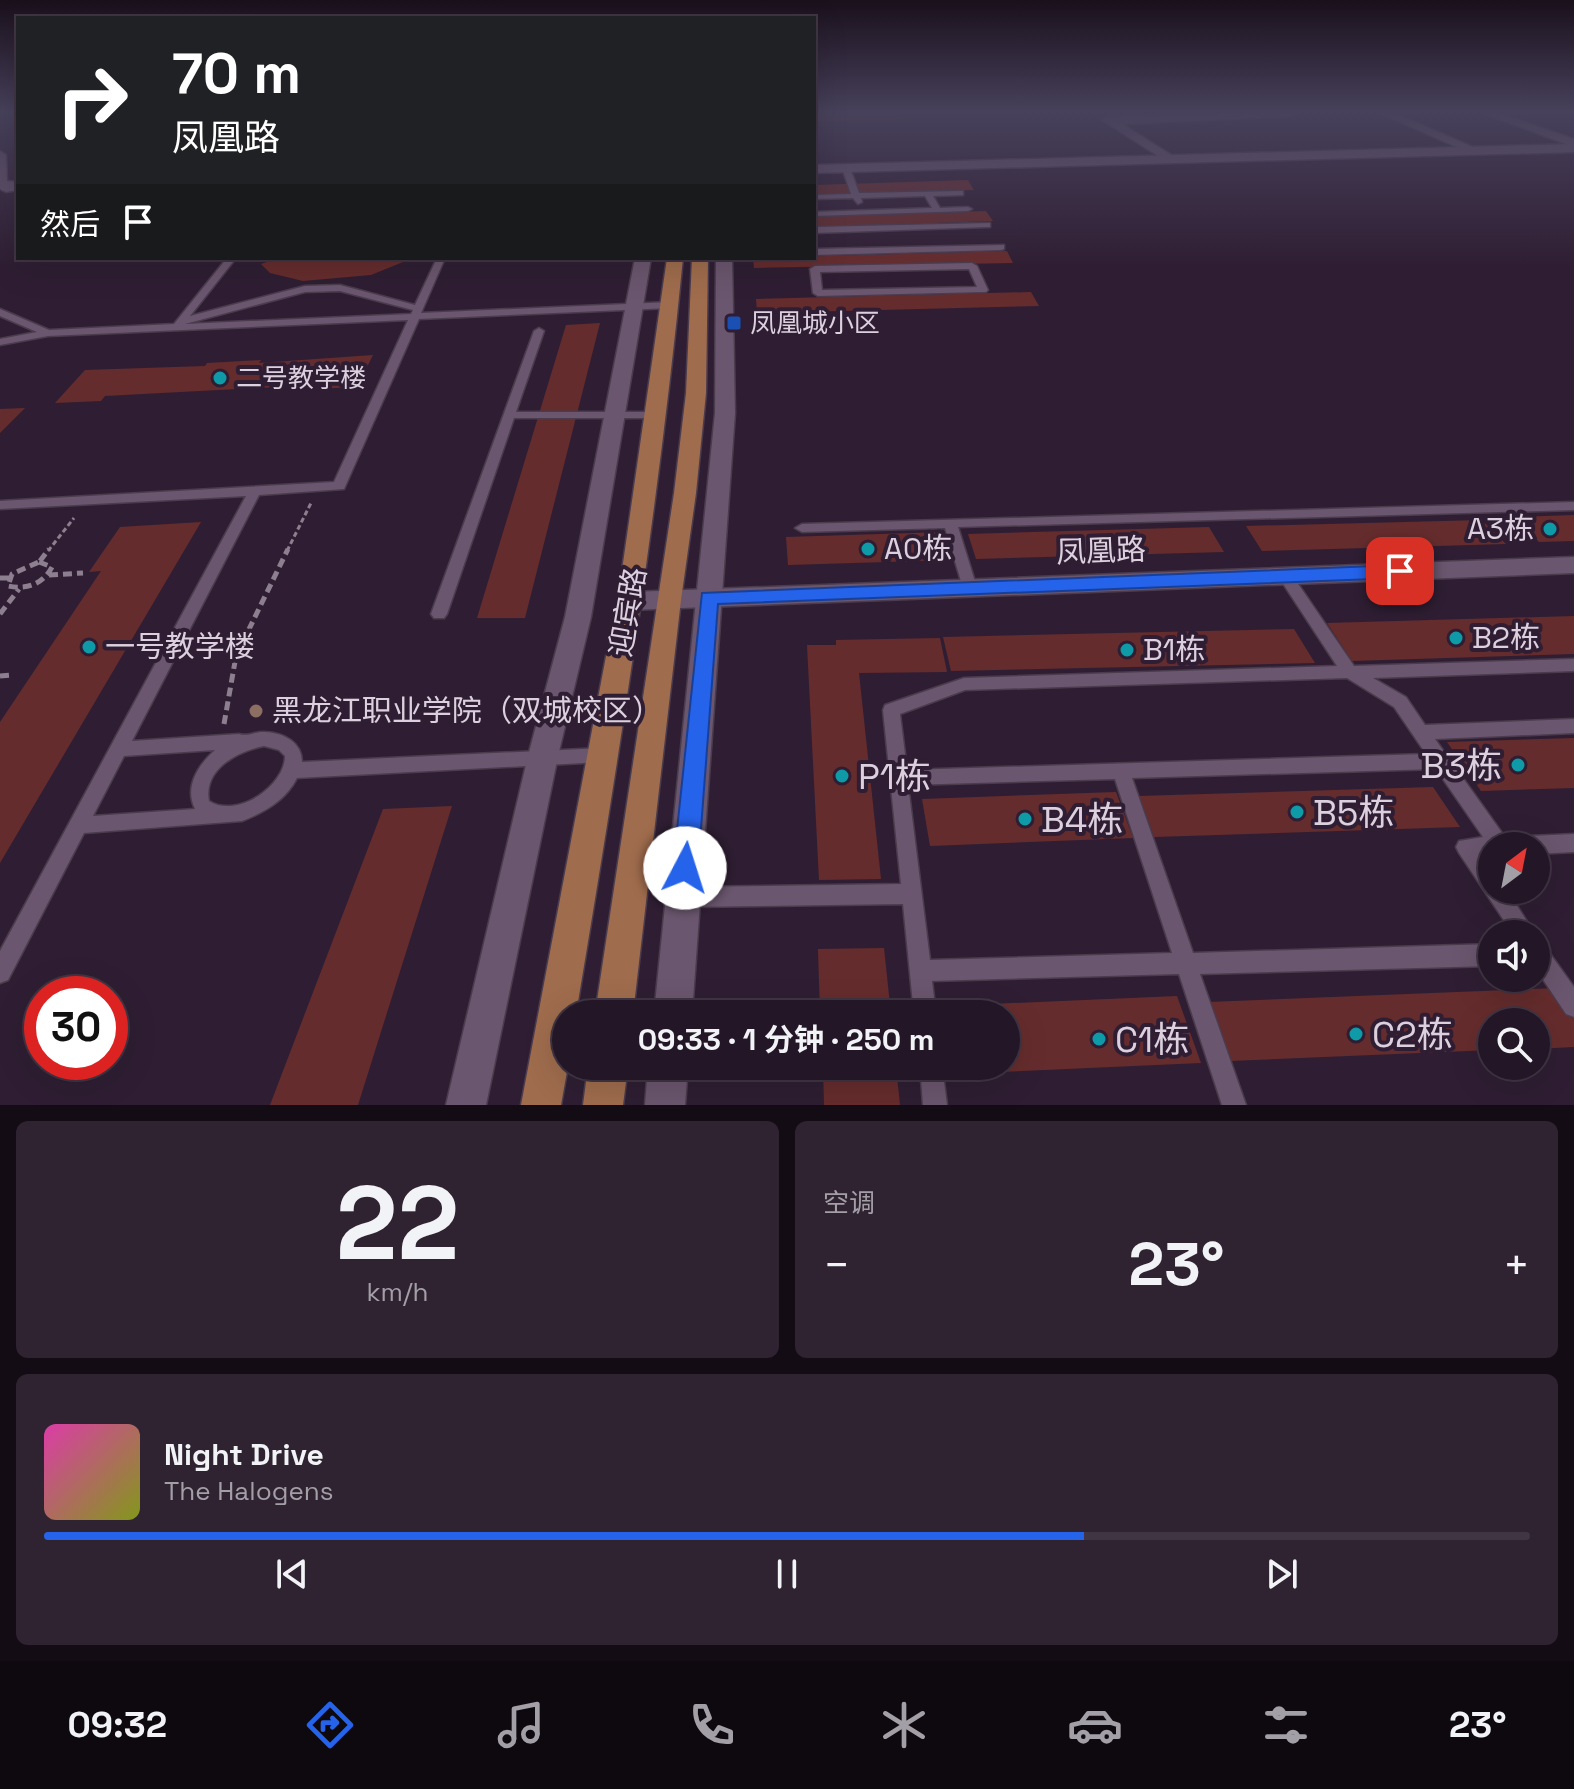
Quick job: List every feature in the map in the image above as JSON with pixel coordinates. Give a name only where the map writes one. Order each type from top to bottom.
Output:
[{"type":"main road","name":"迎宾路","points":[[541,1105],[631,601],[659,415],[675,260]]},
{"type":"main road","name":"迎宾路","points":[[616,1000],[685,493],[696,393],[700,260]]},
{"type":"main road","points":[[603,1105],[606,1080]]},
{"type":"street","points":[[0,165],[1,182],[6,188],[16,186]]},
{"type":"street","points":[[816,169],[969,165]]},
{"type":"street","points":[[466,1105],[543,756],[578,617],[643,260]]},
{"type":"street","points":[[674,1000],[725,413],[724,260]]},
{"type":"street","name":"凤凰路","points":[[631,601],[1574,565]]},
{"type":"street","points":[[665,1105],[667,1080]]},
{"type":"lane","points":[[846,168],[861,212]]},
{"type":"lane","points":[[816,197],[960,193]]},
{"type":"lane","points":[[928,194],[937,210]]},
{"type":"lane","points":[[816,214],[968,209]]},
{"type":"lane","points":[[816,230],[987,225]]},
{"type":"lane","points":[[869,228],[884,291]]},
{"type":"lane","points":[[816,252],[1001,247]]},
{"type":"lane","points":[[178,325],[230,260]]},
{"type":"lane","points":[[0,505],[339,486],[440,260]]},
{"type":"lane","points":[[972,266],[983,290],[884,291],[818,293],[815,269],[972,266]]},
{"type":"lane","points":[[178,325],[305,289],[340,288],[417,313]]},
{"type":"lane","points":[[0,342],[48,333],[178,325],[671,305]]},
{"type":"lane","points":[[0,312],[48,333]]},
{"type":"lane","points":[[439,614],[539,331]]},
{"type":"lane","points":[[508,415],[659,415]]},
{"type":"lane","points":[[0,972],[255,491]]},
{"type":"lane","points":[[802,528],[1574,506]]},
{"type":"lane","points":[[950,523],[970,588]]},
{"type":"lane","points":[[1285,576],[1350,672],[1400,702],[1492,832]]},
{"type":"lane","points":[[923,1000],[891,710],[964,684],[1574,665]]},
{"type":"lane","points":[[1423,732],[1574,726]]},
{"type":"lane","points":[[79,825],[226,815],[260,806],[281,789],[293,770],[294,759],[285,743],[276,739],[120,749]]},
{"type":"lane","points":[[226,815],[204,808],[198,788],[211,765],[222,754],[250,741]]},
{"type":"lane","points":[[293,770],[603,755]]},
{"type":"lane","points":[[898,778],[1442,761]]},
{"type":"lane","points":[[1121,771],[1234,1105]]},
{"type":"lane","points":[[1550,844],[1574,843]]},
{"type":"lane","points":[[1478,847],[1466,847],[1478,865]]},
{"type":"lane","points":[[683,898],[911,894]]},
{"type":"lane","points":[[920,971],[1478,955]]},
{"type":"lane","points":[[1550,972],[1574,1006]]},
{"type":"lane","points":[[932,1080],[935,1105]]},
{"type":"path","points":[[225,742],[227,700],[236,656],[320,487]]},
{"type":"path","points":[[0,578],[9,578],[25,566],[39,562],[87,500]]},
{"type":"path","points":[[39,562],[52,567],[49,575]]},
{"type":"path","points":[[9,578],[8,586],[19,589],[38,583],[49,575],[83,573]]},
{"type":"path","points":[[0,614],[19,589]]},
{"type":"path","points":[[0,676],[12,675]]},
{"type":"building","points":[[968,180],[974,190],[816,195],[816,185]]},
{"type":"building","points":[[986,211],[993,221],[816,227],[816,216]]},
{"type":"building","points":[[1007,251],[1013,263],[754,268],[753,260],[816,260],[816,256]]},
{"type":"building","points":[[272,260],[408,260],[371,275],[303,281],[270,273],[261,264]]},
{"type":"building","points":[[1031,292],[1039,306],[757,313],[756,299]]},
{"type":"building","points":[[600,323],[525,618],[477,618],[566,325]]},
{"type":"building","name":"二号教学楼","points":[[373,355],[357,387],[313,389],[315,385],[105,396],[101,401],[55,403],[85,370]]},
{"type":"building","points":[[25,408],[0,433],[0,409]]},
{"type":"building","name":"A3栋","points":[[1574,515],[1574,541],[1539,542],[1513,517]]},
{"type":"building","points":[[1482,520],[1506,544],[1262,551],[1246,526]]},
{"type":"building","name":"一号教学楼","points":[[201,522],[0,863],[0,722],[101,571],[89,572],[120,527]]},
{"type":"building","points":[[1209,527],[1224,552],[976,559],[968,534]]},
{"type":"building","name":"A0栋","points":[[944,532],[952,560],[788,565],[786,537]]},
{"type":"building","name":"B2栋","points":[[1574,616],[1574,654],[1352,661],[1327,623]]},
{"type":"building","name":"B1栋","points":[[1294,629],[1315,663],[951,671],[943,637]]},
{"type":"building","name":"P1栋","points":[[940,638],[947,672],[859,673],[881,879],[819,880],[807,645],[836,645],[836,640]]},
{"type":"building","name":"B3栋","points":[[1574,738],[1574,788],[1481,791],[1447,742]]},
{"type":"building","name":"B5栋","points":[[1433,787],[1460,827],[1154,837],[1139,796]]},
{"type":"building","name":"B4栋","points":[[1116,792],[1133,838],[930,846],[922,799]]},
{"type":"building","points":[[452,806],[358,1105],[270,1105],[383,809]]},
{"type":"building","points":[[884,948],[890,1000],[820,1000],[818,949]]},
{"type":"building","name":"C2栋","points":[[1550,988],[1558,988],[1574,1012],[1574,1047],[1550,1048],[1550,1008],[1478,1008],[1478,1051],[1230,1061],[1208,1002],[1478,991],[1550,992]]},
{"type":"building","name":"C1栋","points":[[1177,996],[1201,1063],[1020,1071],[1020,1003]]},
{"type":"building","points":[[823,1080],[897,1080],[900,1105],[824,1105]]},
{"type":"place","name":"凤凰城小区","points":[[734,323]]},
{"type":"place","name":"二号教学楼","points":[[220,378]]},
{"type":"place","name":"A3栋","points":[[1550,529]]},
{"type":"place","name":"A0栋","points":[[868,549]]},
{"type":"place","name":"B2栋","points":[[1456,638]]},
{"type":"place","name":"一号教学楼","points":[[89,647]]},
{"type":"place","name":"B1栋","points":[[1127,650]]},
{"type":"place","name":"黑龙江职业学院（双城校区）","points":[[256,711]]},
{"type":"place","name":"B3栋","points":[[1518,765]]},
{"type":"place","name":"P1栋","points":[[842,776]]},
{"type":"place","name":"B5栋","points":[[1297,812]]},
{"type":"place","name":"B4栋","points":[[1025,819]]},
{"type":"place","name":"C2栋","points":[[1356,1034]]},
{"type":"place","name":"C1栋","points":[[1099,1039]]},
{"type":"route","points":[[685,868],[709,598],[1400,571]]}]
